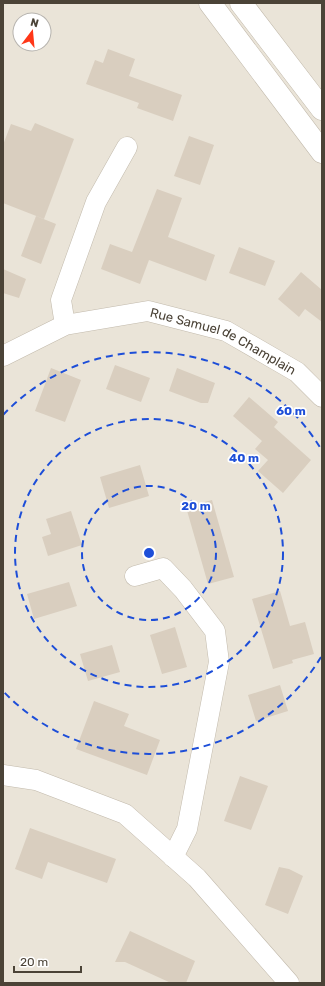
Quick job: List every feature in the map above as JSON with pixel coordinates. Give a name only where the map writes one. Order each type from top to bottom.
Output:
[{"type":"street","points":[[210,3],[322,152]]},
{"type":"street","points":[[241,3],[322,109]]},
{"type":"street","points":[[65,325],[61,300],[96,202],[127,147]]},
{"type":"street","name":"Rue Samuel de Champlain","points":[[3,356],[65,325],[148,311],[226,332],[297,372],[322,397]]},
{"type":"street","points":[[135,576],[163,568],[183,589],[216,632],[219,662],[196,786],[187,829],[173,857]]},
{"type":"street","points":[[3,775],[36,780],[125,814],[197,878],[289,983]]},
{"type":"shaded area","points":[[3,3],[322,3],[322,983],[3,983]]},
{"type":"building","points":[[108,49],[135,59],[129,76],[182,95],[173,121],[137,108],[139,103],[86,84],[95,60],[103,63]]},
{"type":"building","points":[[35,123],[74,139],[44,219],[3,203],[3,145],[11,124],[31,131]]},
{"type":"building","points":[[189,136],[214,145],[200,185],[174,176]]},
{"type":"building","points":[[157,189],[182,198],[168,237],[215,255],[206,281],[149,260],[140,284],[101,269],[110,244],[132,252]]},
{"type":"building","points":[[36,216],[56,224],[41,264],[21,256]]},
{"type":"building","points":[[239,247],[275,261],[265,286],[229,273]]},
{"type":"building","points":[[3,269],[26,279],[19,298],[3,293]]},
{"type":"building","points":[[301,272],[322,290],[322,322],[305,309],[299,317],[278,299]]},
{"type":"building","points":[[115,365],[150,378],[141,402],[106,389]]},
{"type":"building","points":[[51,368],[81,380],[65,422],[35,411]]},
{"type":"building","points":[[177,368],[215,383],[208,403],[201,403],[169,391]]},
{"type":"building","points":[[249,397],[278,422],[274,427],[311,460],[283,493],[258,471],[268,460],[255,449],[262,441],[233,416]]},
{"type":"building","points":[[140,465],[149,496],[109,508],[100,477]]},
{"type":"building","points":[[212,500],[234,577],[208,584],[186,507]]},
{"type":"building","points":[[71,511],[82,545],[48,556],[42,537],[51,534],[46,519]]},
{"type":"building","points":[[69,582],[77,606],[34,619],[27,594]]},
{"type":"building","points":[[280,591],[290,626],[305,622],[314,654],[292,660],[293,663],[273,669],[252,599]]},
{"type":"building","points":[[175,627],[187,667],[162,674],[150,635]]},
{"type":"building","points":[[112,645],[120,672],[88,681],[80,654]]},
{"type":"building","points":[[280,685],[288,711],[256,721],[248,695]]},
{"type":"building","points":[[94,701],[129,714],[124,726],[160,740],[147,775],[76,749]]},
{"type":"building","points":[[240,776],[268,786],[251,830],[224,821]]},
{"type":"building","points":[[30,828],[116,859],[107,883],[48,862],[42,879],[15,869]]},
{"type":"building","points":[[279,867],[289,869],[303,876],[288,914],[265,905]]},
{"type":"building","points":[[130,931],[195,961],[186,983],[171,983],[125,962],[115,962]]}]
